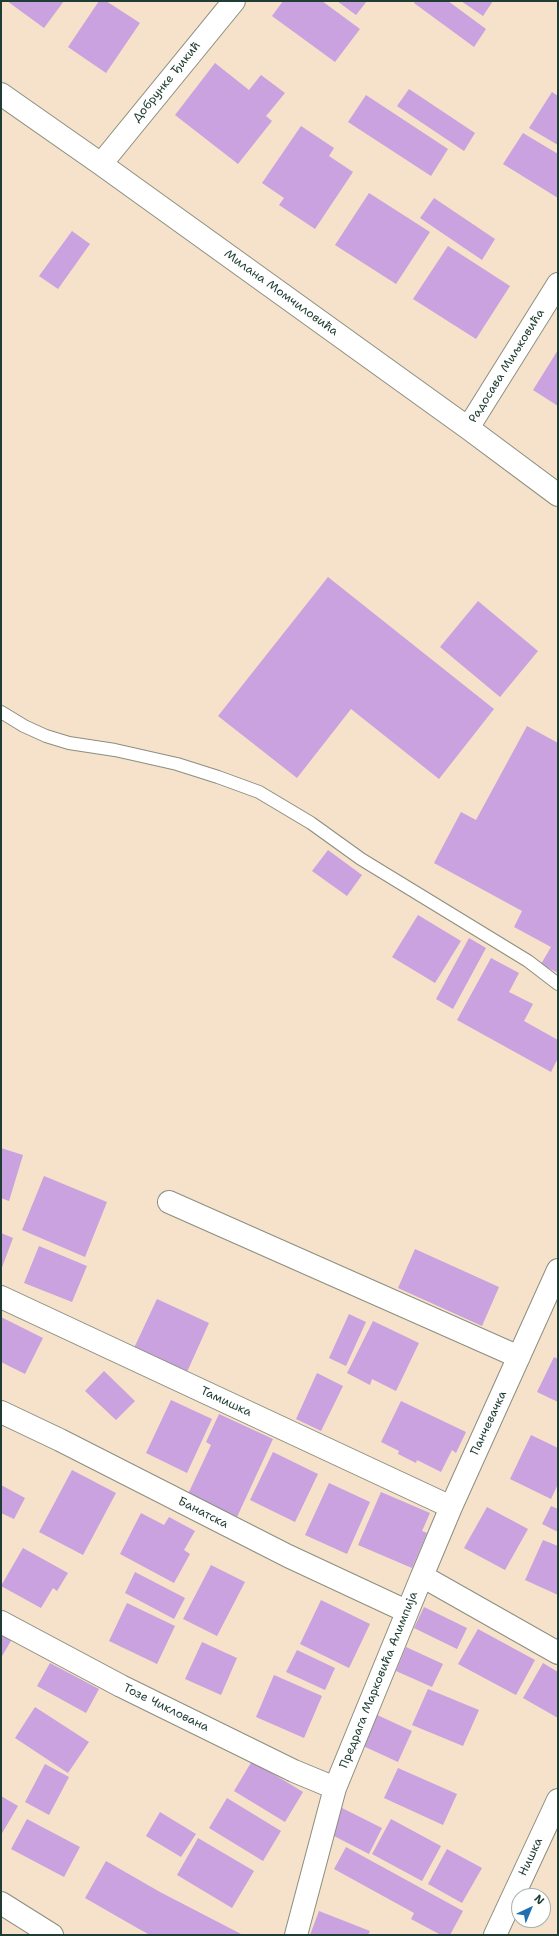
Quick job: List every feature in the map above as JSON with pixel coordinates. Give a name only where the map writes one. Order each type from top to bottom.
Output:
[{"type":"street","name":"Добрунке Ђикић","points":[[100,164],[234,1]]},
{"type":"street","name":"Милана Момчиловића","points":[[1,94],[468,428],[558,495]]},
{"type":"street","name":"Радосава Миљковића","points":[[468,428],[558,284]]},
{"type":"street","points":[[169,1202],[519,1357]]},
{"type":"street","name":"Панчевачка","points":[[422,1576],[450,1507],[558,1270]]},
{"type":"street","name":"Тамишка","points":[[1,1297],[450,1507]]},
{"type":"street","name":"Банатска","points":[[1,1412],[288,1556],[406,1611]]},
{"type":"street","name":"Предрага Марковића Алимпија","points":[[296,1935],[335,1788],[406,1611],[422,1576],[558,1653]]},
{"type":"street","name":"Тозе Чиклована","points":[[1,1622],[122,1686],[294,1771],[335,1788]]},
{"type":"street","name":"Нишка","points":[[495,1935],[558,1800]]},
{"type":"street","points":[[1,1903],[52,1935]]},
{"type":"lane","points":[[1,712],[24,726],[46,736],[76,744],[123,752],[177,764],[259,792],[311,823],[360,859],[528,961],[558,984]]},
{"type":"building","points":[[7,1],[64,1],[44,28]]},
{"type":"building","points":[[99,1],[106,1],[140,23],[106,73],[68,47]]},
{"type":"building","points":[[283,1],[322,1],[360,29],[335,62],[272,16]]},
{"type":"building","points":[[337,1],[367,1],[356,15]]},
{"type":"building","points":[[415,1],[448,1],[486,29],[474,47],[414,3]]},
{"type":"building","points":[[461,1],[493,1],[483,16]]},
{"type":"building","points":[[215,63],[249,90],[261,75],[285,93],[266,116],[272,121],[238,164],[175,115]]},
{"type":"building","points":[[409,89],[475,133],[464,151],[397,106]]},
{"type":"building","points":[[552,92],[558,96],[558,145],[529,128]]},
{"type":"building","points":[[366,95],[448,149],[431,176],[348,122]]},
{"type":"building","points":[[301,126],[334,148],[329,156],[353,172],[315,229],[279,205],[284,198],[262,183]]},
{"type":"building","points":[[523,133],[558,154],[558,198],[503,164]]},
{"type":"building","points":[[369,193],[430,232],[396,284],[335,245]]},
{"type":"building","points":[[434,198],[495,239],[482,260],[420,218]]},
{"type":"building","points":[[72,231],[90,244],[58,289],[39,276]]},
{"type":"building","points":[[448,246],[510,286],[476,339],[413,299]]},
{"type":"building","points":[[558,350],[558,406],[533,390]]},
{"type":"building","points":[[328,577],[494,709],[439,779],[351,709],[297,778],[218,716]]},
{"type":"building","points":[[478,601],[538,651],[500,697],[440,647]]},
{"type":"building","points":[[527,726],[558,743],[558,973],[541,964],[551,947],[514,927],[522,911],[434,863],[461,812],[476,820]]},
{"type":"building","points":[[328,850],[362,875],[347,896],[312,871]]},
{"type":"building","points":[[418,915],[461,941],[435,983],[392,957]]},
{"type":"building","points":[[469,938],[486,948],[453,1009],[436,999]]},
{"type":"building","points":[[491,958],[519,973],[509,992],[533,1004],[524,1021],[558,1040],[558,1058],[551,1072],[457,1020]]},
{"type":"building","points":[[1,1148],[23,1155],[9,1201],[1,1198]]},
{"type":"building","points":[[44,1176],[107,1202],[85,1257],[22,1230]]},
{"type":"building","points":[[1,1233],[13,1238],[1,1270]]},
{"type":"building","points":[[39,1246],[87,1266],[72,1302],[24,1283]]},
{"type":"building","points":[[415,1249],[499,1287],[482,1326],[398,1288]]},
{"type":"building","points":[[157,1299],[209,1323],[187,1372],[134,1348]]},
{"type":"building","points":[[349,1314],[366,1322],[346,1366],[329,1358]]},
{"type":"building","points":[[1,1317],[43,1338],[25,1374],[1,1362]]},
{"type":"building","points":[[373,1321],[419,1343],[396,1391],[372,1379],[370,1385],[347,1373]]},
{"type":"building","points":[[554,1357],[558,1359],[558,1402],[537,1392]]},
{"type":"building","points":[[104,1371],[135,1401],[116,1420],[85,1391]]},
{"type":"building","points":[[317,1373],[343,1386],[321,1431],[296,1419]]},
{"type":"building","points":[[171,1400],[212,1419],[187,1473],[146,1453]]},
{"type":"building","points":[[401,1401],[466,1432],[456,1453],[452,1450],[441,1472],[417,1460],[416,1463],[398,1454],[399,1451],[381,1442]]},
{"type":"building","points":[[219,1414],[273,1439],[237,1517],[188,1494],[211,1445],[206,1442]]},
{"type":"building","points":[[531,1435],[558,1448],[558,1484],[551,1499],[510,1479]]},
{"type":"building","points":[[273,1452],[318,1474],[295,1522],[250,1500]]},
{"type":"building","points":[[72,1470],[116,1493],[83,1555],[39,1532]]},
{"type":"building","points":[[329,1483],[370,1502],[347,1554],[305,1535]]},
{"type":"building","points":[[1,1485],[25,1498],[14,1519],[1,1513]]},
{"type":"building","points":[[381,1492],[430,1513],[422,1531],[427,1533],[412,1568],[358,1545]]},
{"type":"building","points":[[551,1506],[558,1509],[558,1532],[542,1524]]},
{"type":"building","points":[[487,1507],[528,1529],[505,1570],[464,1548]]},
{"type":"building","points":[[141,1513],[164,1525],[169,1517],[195,1531],[184,1550],[190,1554],[174,1583],[120,1554]]},
{"type":"building","points":[[543,1540],[558,1546],[558,1595],[525,1580]]},
{"type":"building","points":[[23,1548],[68,1573],[57,1591],[53,1588],[41,1608],[1,1586]]},
{"type":"building","points":[[211,1565],[245,1582],[217,1636],[183,1619]]},
{"type":"building","points":[[135,1572],[185,1598],[174,1619],[125,1593]]},
{"type":"building","points":[[321,1600],[370,1624],[349,1668],[300,1644]]},
{"type":"building","points":[[127,1603],[175,1626],[157,1664],[109,1641]]},
{"type":"building","points":[[424,1607],[467,1628],[457,1649],[414,1628]]},
{"type":"building","points":[[478,1629],[535,1660],[516,1695],[458,1664]]},
{"type":"building","points":[[1,1632],[12,1639],[1,1658]]},
{"type":"building","points":[[202,1642],[237,1658],[221,1695],[185,1679]]},
{"type":"building","points":[[406,1647],[443,1664],[432,1687],[396,1671]]},
{"type":"building","points":[[297,1650],[335,1668],[325,1690],[286,1672]]},
{"type":"building","points":[[50,1663],[99,1689],[86,1713],[37,1686]]},
{"type":"building","points":[[543,1663],[558,1672],[558,1718],[523,1698]]},
{"type":"building","points":[[274,1675],[322,1696],[304,1738],[256,1717]]},
{"type":"building","points":[[428,1689],[479,1710],[463,1746],[412,1725]]},
{"type":"building","points":[[35,1707],[89,1742],[68,1773],[15,1738]]},
{"type":"building","points":[[375,1714],[412,1731],[398,1762],[361,1745]]},
{"type":"building","points":[[252,1761],[303,1792],[285,1822],[234,1791]]},
{"type":"building","points":[[45,1764],[69,1777],[49,1815],[25,1802]]},
{"type":"building","points":[[398,1768],[457,1794],[443,1825],[384,1798]]},
{"type":"building","points":[[1,1796],[18,1806],[1,1835]]},
{"type":"building","points":[[227,1798],[281,1831],[263,1861],[209,1828]]},
{"type":"building","points":[[338,1806],[382,1828],[369,1854],[334,1836]]},
{"type":"building","points":[[160,1812],[196,1834],[181,1857],[146,1836]]},
{"type":"building","points":[[27,1819],[80,1847],[64,1877],[11,1849]]},
{"type":"building","points":[[391,1819],[441,1846],[422,1881],[372,1854]]},
{"type":"building","points":[[198,1838],[254,1871],[232,1908],[177,1875]]},
{"type":"building","points":[[346,1847],[463,1911],[450,1935],[441,1935],[411,1919],[414,1913],[334,1869]]},
{"type":"building","points":[[447,1849],[482,1868],[462,1903],[428,1884]]},
{"type":"building","points":[[106,1861],[160,1892],[243,1935],[150,1935],[85,1898]]},
{"type":"building","points":[[319,1911],[370,1931],[368,1935],[310,1935]]}]
